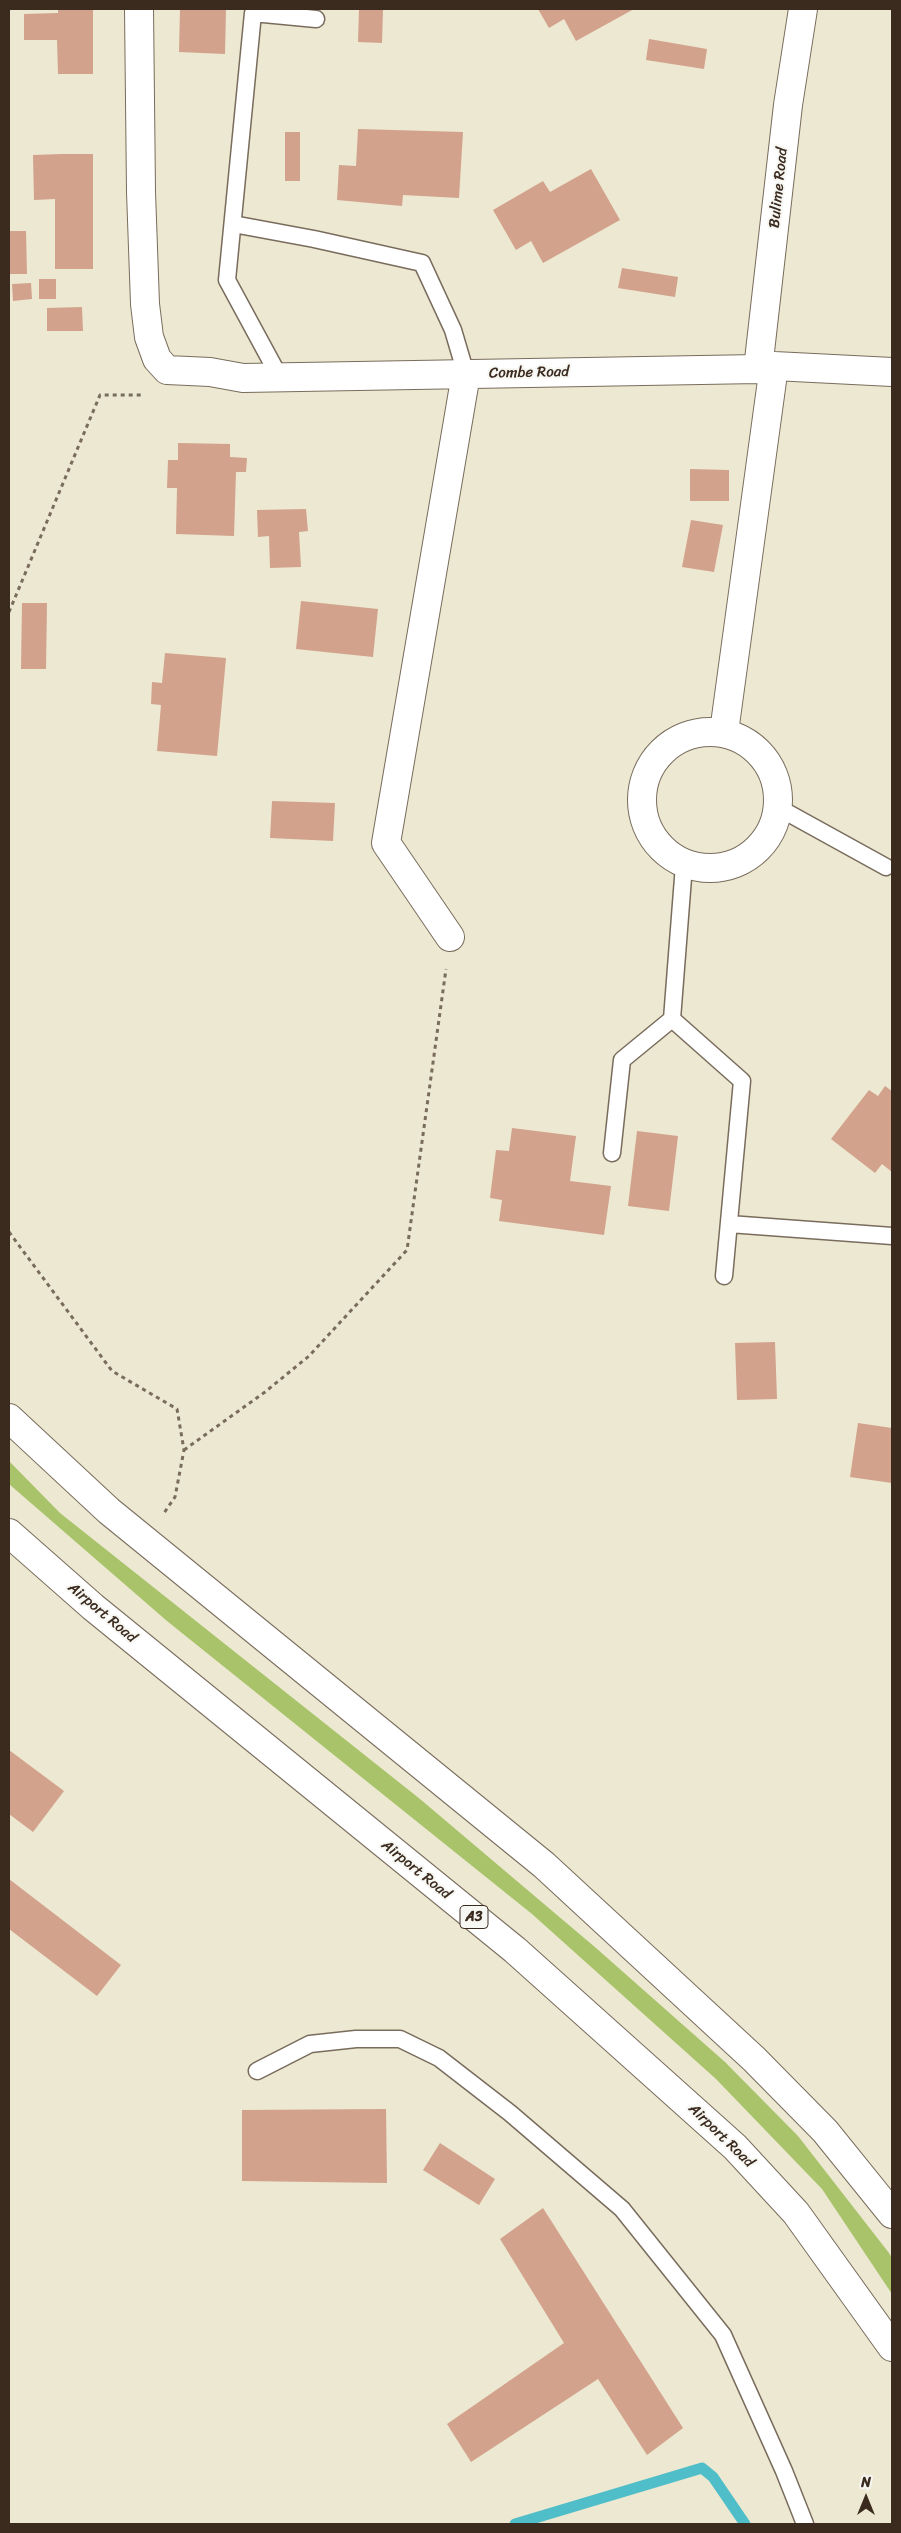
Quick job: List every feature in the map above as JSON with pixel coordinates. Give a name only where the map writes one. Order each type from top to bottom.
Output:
[{"type":"main road","points":[[139,9],[141,192],[145,304],[149,337],[157,359],[167,370]]},
{"type":"main road","name":"Bulime Road","points":[[724,732],[766,367],[788,105],[802,9]]},
{"type":"main road","name":"Combe Road","points":[[167,370],[210,372],[243,378],[766,367],[892,372]]},
{"type":"main road","points":[[450,937],[386,843],[466,374]]},
{"type":"main road","points":[[724,732],[755,746],[774,775],[779,808],[768,838],[745,859],[716,869],[684,864],[657,845],[641,814],[643,780],[660,751],[689,733],[724,732]]},
{"type":"main road","points":[[9,1418],[109,1511],[544,1864],[754,2059],[825,2131],[892,2214]]},
{"type":"main road","name":"Airport Road","points":[[9,1533],[93,1607],[514,1950],[735,2146],[796,2213],[892,2347]]},
{"type":"lane","points":[[279,376],[227,280],[232,224],[254,12],[316,19]]},
{"type":"lane","points":[[232,224],[314,239],[422,263],[453,330],[466,374]]},
{"type":"lane","points":[[779,808],[886,867]]},
{"type":"lane","points":[[612,1153],[622,1060],[672,1019],[684,864]]},
{"type":"lane","points":[[672,1019],[742,1081],[724,1276]]},
{"type":"lane","points":[[729,1224],[892,1236]]},
{"type":"lane","points":[[256,2071],[310,2044],[356,2040],[400,2040],[439,2058],[510,2113],[622,2209],[723,2335],[784,2471],[805,2524]]},
{"type":"path","points":[[9,612],[100,395],[152,395],[167,370]]},
{"type":"path","points":[[184,1450],[264,1392],[309,1356],[407,1250],[450,937]]},
{"type":"path","points":[[9,1232],[112,1371],[177,1409],[184,1450],[175,1497],[145,1540]]},
{"type":"green space","points":[[9,1461],[60,1513],[420,1799],[596,1948],[725,2062],[798,2136],[889,2253],[892,2258],[892,2294],[822,2189],[716,2079],[532,1914],[167,1621],[9,1484]]},
{"type":"building","points":[[58,9],[93,9],[93,74],[58,74],[57,40],[24,40],[24,14],[58,13]]},
{"type":"building","points":[[180,9],[226,9],[225,54],[179,52]]},
{"type":"building","points":[[359,9],[383,10],[382,43],[358,42]]},
{"type":"building","points":[[538,9],[634,9],[576,41],[564,19],[549,28]]},
{"type":"building","points":[[649,39],[707,49],[704,69],[646,60]]},
{"type":"building","points":[[358,129],[463,132],[459,198],[403,195],[402,206],[337,200],[339,165],[356,166]]},
{"type":"building","points":[[285,132],[300,132],[300,181],[285,181]]},
{"type":"building","points":[[93,154],[93,269],[55,269],[55,199],[34,200],[33,155]]},
{"type":"building","points":[[591,169],[620,220],[543,263],[531,241],[516,250],[493,210],[543,181],[550,192]]},
{"type":"building","points":[[9,231],[26,231],[27,274],[9,274]]},
{"type":"building","points":[[622,268],[678,277],[675,297],[618,288]]},
{"type":"building","points":[[39,279],[56,279],[56,299],[39,299]]},
{"type":"building","points":[[31,283],[32,299],[13,301],[12,284]]},
{"type":"building","points":[[82,307],[83,331],[47,331],[47,308]]},
{"type":"building","points":[[178,443],[230,444],[230,457],[247,458],[246,472],[236,472],[234,536],[176,534],[177,488],[167,488],[168,460],[178,460]]},
{"type":"building","points":[[690,469],[729,470],[729,501],[690,501]]},
{"type":"building","points":[[306,509],[308,531],[299,532],[301,567],[270,568],[269,536],[258,537],[257,510]]},
{"type":"building","points":[[691,520],[723,525],[714,572],[682,567]]},
{"type":"building","points":[[301,601],[378,609],[373,657],[296,649]]},
{"type":"building","points":[[22,603],[47,603],[46,669],[21,669]]},
{"type":"building","points":[[165,653],[226,658],[217,756],[157,751],[161,705],[151,704],[152,682],[162,683]]},
{"type":"building","points":[[272,801],[335,803],[333,841],[270,838]]},
{"type":"building","points":[[885,1086],[892,1091],[892,1172],[882,1164],[875,1173],[831,1139],[869,1090],[878,1096]]},
{"type":"building","points":[[512,1128],[576,1136],[570,1181],[611,1186],[604,1235],[499,1221],[502,1200],[490,1198],[496,1150],[509,1151]]},
{"type":"building","points":[[637,1131],[678,1136],[669,1211],[628,1206]]},
{"type":"building","points":[[775,1342],[777,1399],[737,1400],[735,1343]]},
{"type":"building","points":[[858,1423],[892,1428],[892,1483],[850,1477]]},
{"type":"building","points":[[9,1750],[64,1791],[33,1832],[9,1814]]},
{"type":"building","points":[[9,1879],[121,1965],[97,1996],[9,1929]]},
{"type":"building","points":[[386,2109],[387,2183],[242,2181],[242,2110]]},
{"type":"building","points":[[440,2143],[495,2179],[479,2205],[423,2170]]},
{"type":"building","points":[[543,2208],[683,2428],[647,2455],[598,2379],[471,2462],[447,2424],[564,2343],[500,2239]]},
{"type":"waterway","points":[[515,2524],[702,2468],[713,2477],[745,2524]]}]
